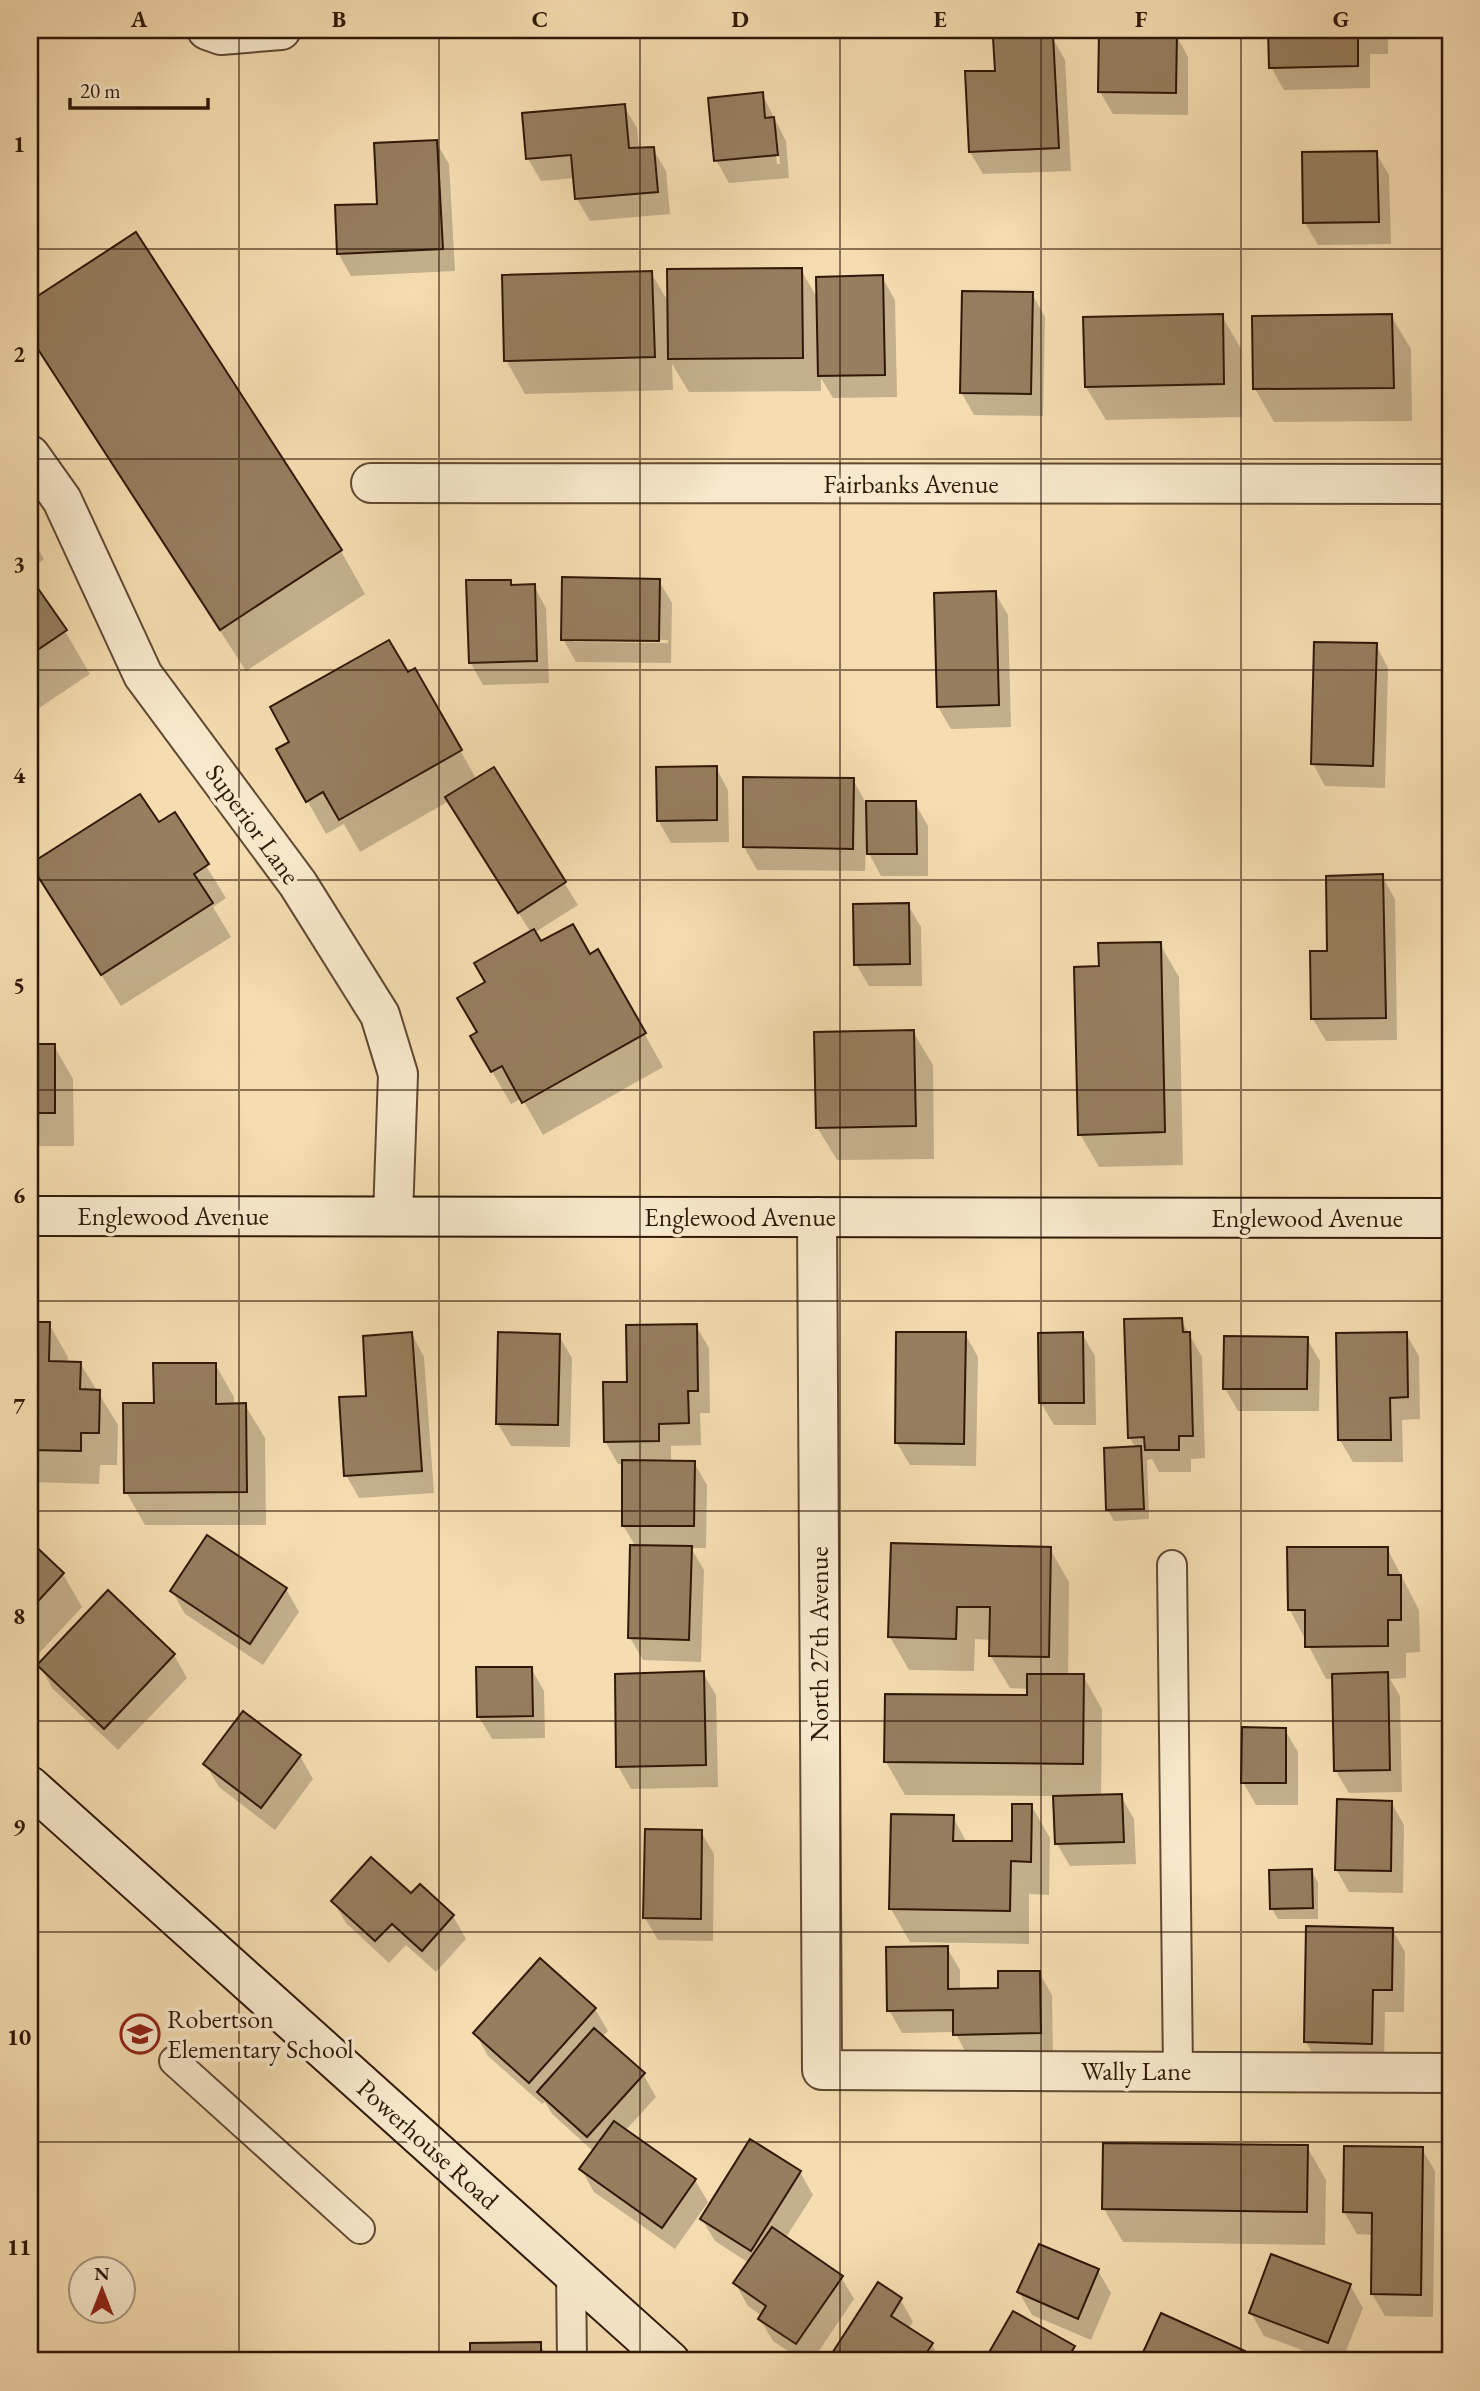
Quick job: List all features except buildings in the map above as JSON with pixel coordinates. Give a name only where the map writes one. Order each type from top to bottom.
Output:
[{"type":"street","points":[[207,30],[222,34],[281,30]]},
{"type":"street","name":"Superior Lane","points":[[30,454],[62,499],[144,675],[298,884],[380,1014],[398,1074],[393,1216]]},
{"type":"street","name":"Fairbanks Avenue","points":[[371,483],[1450,484]]},
{"type":"street","name":"Englewood Avenue","points":[[30,1216],[1450,1218]]},
{"type":"street","name":"North 27th Avenue","points":[[817,1217],[822,2070]]},
{"type":"street","name":"Powerhouse Road","points":[[30,1786],[670,2361]]},
{"type":"street","name":"Wally Lane","points":[[822,2070],[1450,2073]]},
{"type":"lane","points":[[1172,1565],[1178,2071]]},
{"type":"lane","points":[[174,2061],[360,2229]]},
{"type":"lane","points":[[571,2272],[572,2361]]},
{"type":"place","name":"Robertson Elementary School","points":[[140,2034]]}]
